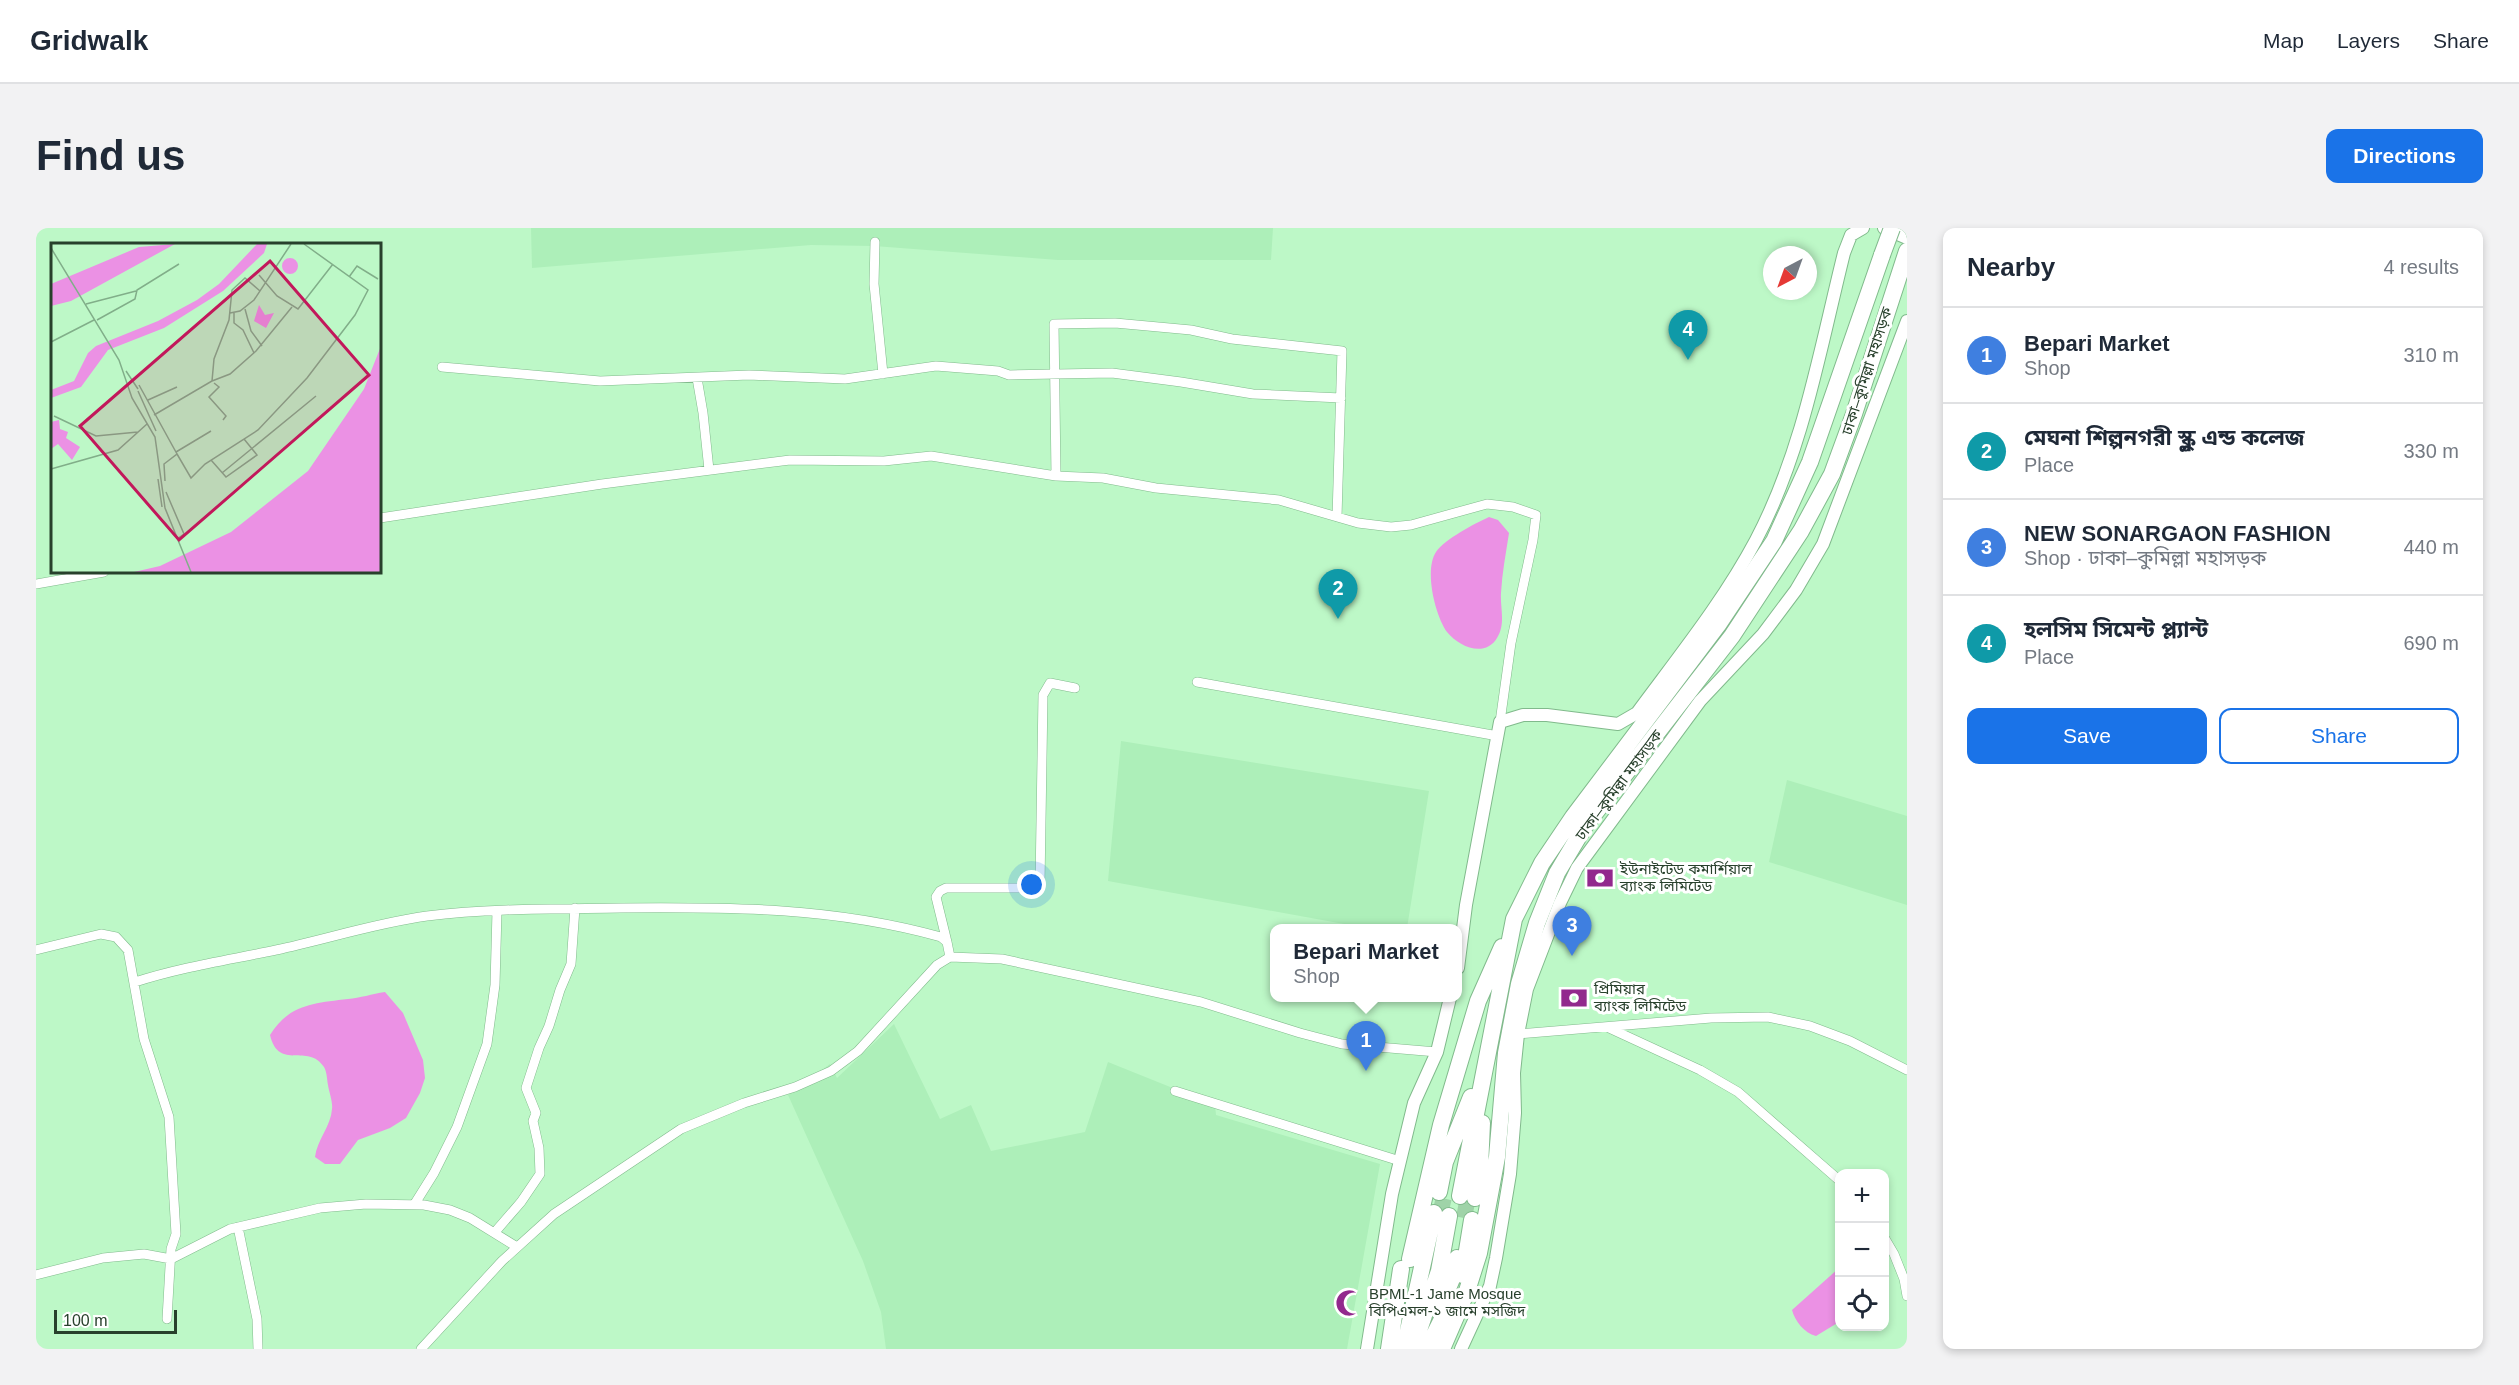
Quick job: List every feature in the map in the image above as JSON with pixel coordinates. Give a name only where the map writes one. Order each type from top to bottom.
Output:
[{"type":"highway","name":"ঢাকা–কুমিল্লা মহাসড়ক","points":[[1417,1349],[1447,1272],[1448,1216],[1441,1125],[1478,1001],[1514,919],[1542,863],[1572,817],[1718,625],[1774,540],[1810,462],[1892,228]]},
{"type":"highway","name":"ঢাকা–কুমিল্লা মহাসড়ক","points":[[1442,1349],[1467,1291],[1479,1253],[1497,1157],[1506,1053],[1519,984],[1537,923],[1557,873],[1585,826],[1732,636],[1801,531],[1832,474],[1905,257]]},
{"type":"highway","name":"ঢাকা–কুমিল্লা মহাসড়ক","points":[[1485,1063],[1445,1161],[1457,1195],[1485,1063],[1514,919]]},
{"type":"highway","name":"ঢাকা–কুমিল্লা মহাসড়ক","points":[[1391,1349],[1409,1265],[1448,1216]]},
{"type":"highway","name":"ঢাকা–কুমিল্লা মহাসড়ক","points":[[1405,1349],[1448,1216]]},
{"type":"highway","name":"ঢাকা–কুমিল্লা মহাসড়ক","points":[[1427,1349],[1463,1276],[1448,1216]]},
{"type":"highway","name":"ঢাকা–কুমিল্লা মহাসড়ক","points":[[1398,1349],[1409,1265]]},
{"type":"street","points":[[1500,722],[1523,715],[1547,715],[1618,724],[1628,719],[1637,712],[1713,612],[1756,539],[1779,489],[1807,405],[1844,253],[1851,235],[1863,228]]},
{"type":"street","points":[[1884,228],[1907,238]]},
{"type":"street","points":[[875,242],[874,284],[883,374]]},
{"type":"street","points":[[1461,1349],[1490,1286],[1510,1174],[1518,1034],[1527,989],[1560,903],[1577,868],[1700,701],[1763,634],[1790,598],[1823,544],[1907,321]]},
{"type":"street","points":[[1056,476],[1054,324],[1115,323],[1191,330],[1232,339],[1342,351],[1337,517]]},
{"type":"street","points":[[442,367],[600,381],[749,375],[845,379],[936,366],[998,371],[1009,375],[1112,374],[1181,382],[1252,394],[1341,398]]},
{"type":"street","points":[[697,378],[709,470]]},
{"type":"street","points":[[381,518],[790,460],[884,461],[931,456],[1056,476],[1103,478],[1156,488],[1279,500],[1358,523],[1391,527],[1411,525],[1487,504],[1513,507],[1536,514],[1533,540],[1511,643],[1498,736],[1462,936]]},
{"type":"street","points":[[36,584],[98,573]]},
{"type":"street","points":[[1197,682],[1498,736]]},
{"type":"street","points":[[950,957],[936,903],[936,897],[940,891],[946,888],[1031,888],[1040,884],[1043,695],[1050,683],[1075,688]]},
{"type":"street","points":[[135,982],[169,971],[329,938],[378,924],[428,916],[497,911],[739,907],[814,912],[924,933],[940,937],[946,942]]},
{"type":"street","points":[[495,1232],[521,1202],[540,1174],[539,1148],[533,1121],[536,1113],[526,1088],[571,964],[575,909]]},
{"type":"street","points":[[414,1205],[434,1173],[457,1127],[487,1044],[495,985],[497,911]]},
{"type":"street","points":[[36,950],[101,934],[116,937],[128,950],[144,1039],[169,1117],[176,1234],[171,1259],[167,1319]]},
{"type":"street","points":[[421,1349],[517,1247],[554,1214],[681,1129],[744,1103],[795,1088],[838,1066],[858,1051],[937,965],[950,957],[1002,959],[1105,980],[1201,1002],[1342,1044],[1437,1052]]},
{"type":"street","points":[[1367,1349],[1375,1291],[1400,1161],[1414,1103],[1437,1052],[1449,1002]]},
{"type":"street","points":[[1518,1034],[1711,1018],[1768,1017],[1810,1026],[1850,1041],[1907,1070]]},
{"type":"street","points":[[1607,1027],[1700,1070],[1737,1092],[1835,1178]]},
{"type":"street","points":[[1175,1091],[1400,1161]]},
{"type":"street","points":[[36,1275],[104,1258],[144,1254],[171,1259],[238,1227],[320,1208],[366,1204],[414,1205],[450,1210],[470,1218],[517,1247]]},
{"type":"street","points":[[238,1227],[256,1319],[258,1349]]},
{"type":"street","points":[[1889,1247],[1897,1262],[1907,1296]]},
{"type":"shaded area","points":[[531,228],[1273,228],[1271,260],[1058,260],[874,246],[811,245],[532,268]]},
{"type":"shaded area","points":[[1489,517],[1498,520],[1509,533],[1503,570],[1500,633],[1492,644],[1479,649],[1465,646],[1447,632],[1435,604],[1431,570],[1436,552],[1440,547],[1460,532]]},
{"type":"shaded area","points":[[1121,741],[1429,791],[1408,924],[1344,924],[1108,881]]},
{"type":"shaded area","points":[[1787,780],[1907,816],[1907,905],[1769,862]]},
{"type":"shaded area","points":[[385,992],[403,1013],[423,1060],[425,1078],[420,1093],[406,1118],[390,1128],[358,1140],[340,1164],[325,1164],[315,1157],[332,1109],[325,1069],[317,1060],[310,1057],[287,1055],[280,1052],[274,1046],[270,1035],[286,1017],[304,1007]]},
{"type":"shaded area","points":[[894,1024],[940,1119],[971,1105],[991,1151],[1085,1132],[1108,1062],[1215,1105],[1216,1115],[1380,1164],[1347,1349],[886,1349],[881,1312],[863,1261],[788,1095],[830,1064],[837,1078]]},
{"type":"shaded area","points":[[1835,1272],[1835,1324],[1816,1336],[1801,1326],[1792,1310]]},
{"type":"tunnel","points":[[1440,1214],[1445,1193]]},
{"type":"tunnel","points":[[1464,1218],[1468,1197]]},
{"type":"place","name":"হলসিম সিমেন্ট প্ল্যান্ট","points":[[1688,360]]},
{"type":"place","name":"মেঘনা শিল্পনগরী স্কুল এন্ড কলেজ","points":[[1338,619]]},
{"type":"place","name":"ইউনাইটেড কমার্শিয়াল ব্যাংক লিমিটেড","points":[[1600,878]]},
{"type":"place","name":"NEW SONARGAON FASHION","points":[[1572,956]]},
{"type":"place","name":"প্রিমিয়ার ব্যাংক লিমিটেড","points":[[1574,998]]},
{"type":"place","name":"Bepari Market","points":[[1366,1071]]},
{"type":"place","name":"BPML-1 Jame Mosque বিপিএমল-১ জামে মসজিদ","points":[[1349,1303]]}]
